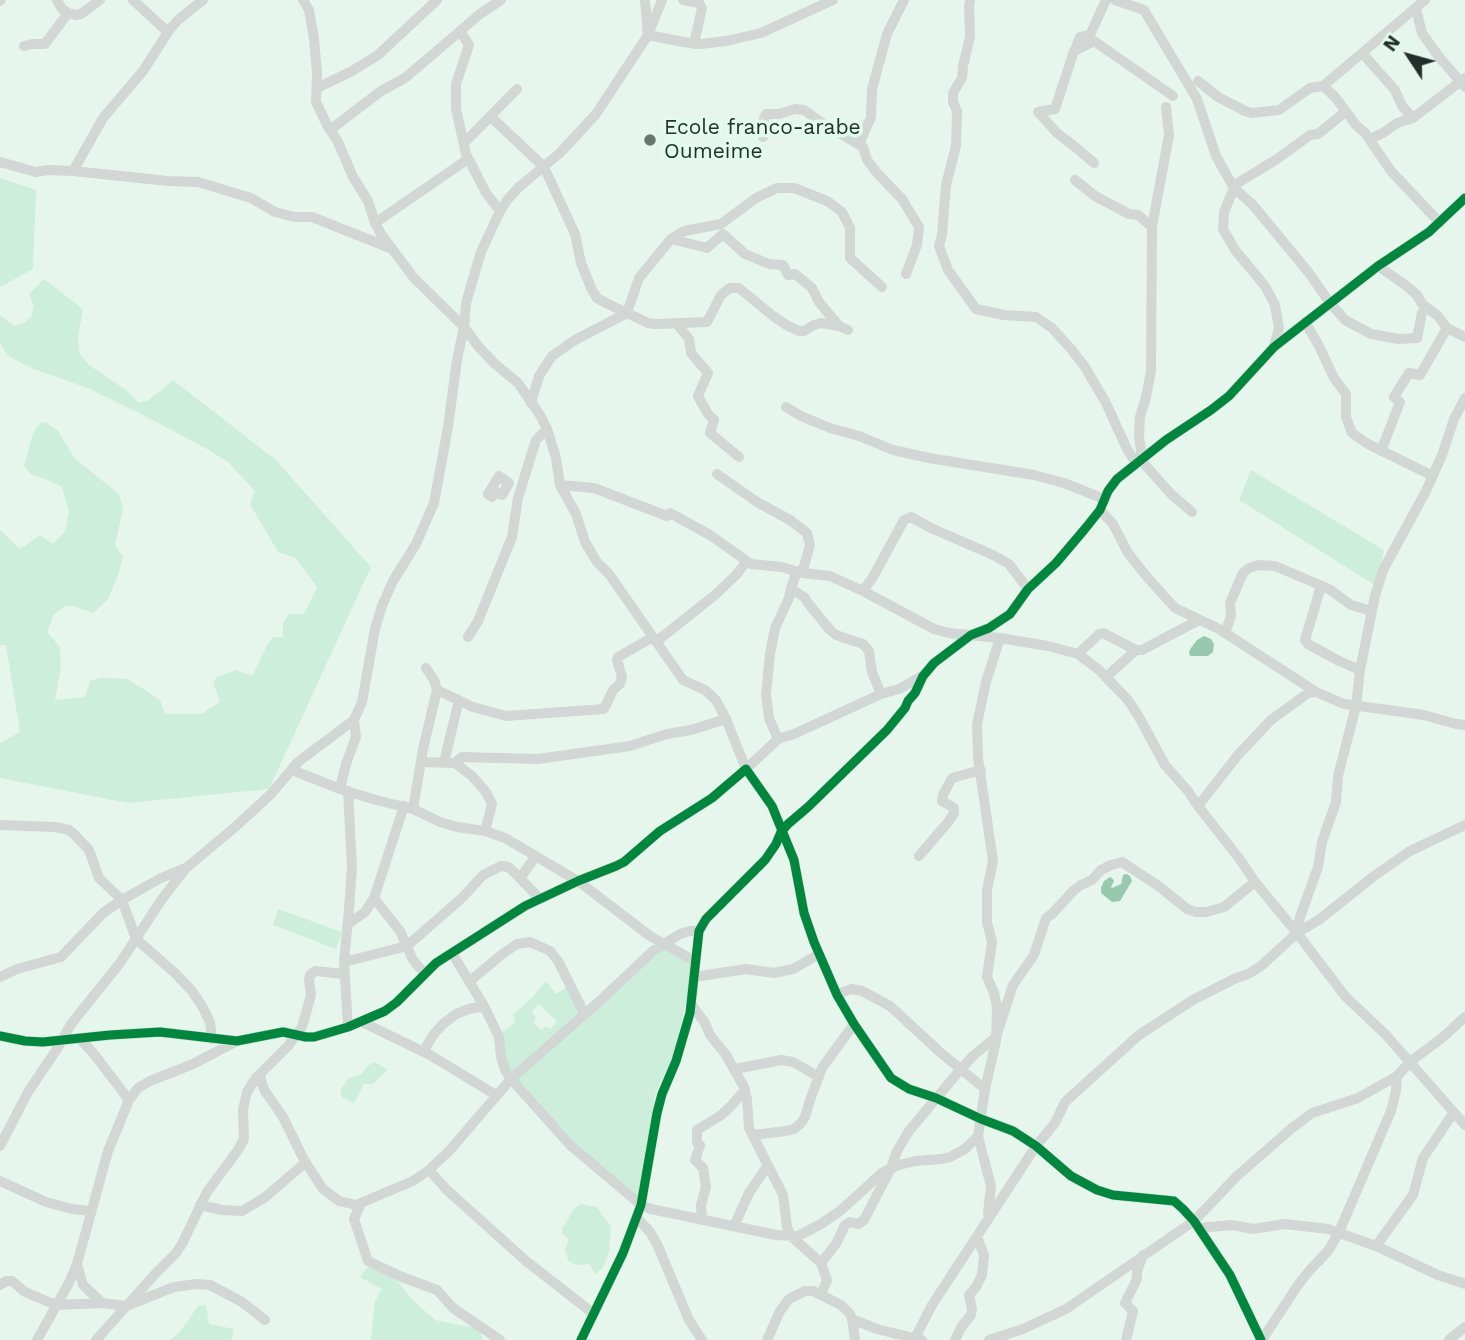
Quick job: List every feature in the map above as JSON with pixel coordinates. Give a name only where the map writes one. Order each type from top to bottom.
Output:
[{"type":"street","points":[[57,0],[62,9],[76,15],[100,0]]},
{"type":"street","points":[[133,0],[168,32]]},
{"type":"street","points":[[73,171],[103,118],[143,71],[168,32],[179,19],[203,0]]},
{"type":"street","points":[[303,0],[309,10],[314,39],[316,102],[368,201],[375,223],[390,248],[420,284],[464,327],[495,365],[518,383],[547,429],[556,458],[560,485],[576,514],[585,542],[597,562],[609,574],[683,680],[712,695],[726,719],[746,769],[772,806],[794,860],[804,914],[837,995],[853,1024],[891,1078],[909,1090],[936,1098],[1013,1131],[1036,1146],[1071,1176],[1090,1186],[1113,1195],[1174,1201],[1196,1225],[1230,1275],[1261,1340]]},
{"type":"street","points":[[317,88],[378,55],[436,0]]},
{"type":"street","points":[[330,130],[381,92],[405,78],[501,0]]},
{"type":"street","points":[[645,0],[648,35]]},
{"type":"street","points":[[0,1146],[28,1092],[71,1024],[120,963],[186,868],[271,794],[298,762],[354,720],[362,702],[375,629],[382,606],[393,580],[416,544],[434,503],[466,303],[481,252],[500,211],[519,187],[560,153],[596,114],[648,35],[662,0]]},
{"type":"street","points":[[683,0],[697,1],[702,8],[694,44]]},
{"type":"street","points":[[648,35],[694,44],[726,41],[761,33],[833,0]]},
{"type":"street","points":[[859,145],[871,117],[872,89],[887,34],[904,0]]},
{"type":"street","points":[[1094,163],[1057,133],[1038,111],[1055,109],[1080,37],[1090,35],[1105,0]]},
{"type":"street","points":[[1115,0],[1144,5],[1197,99],[1216,156],[1234,187],[1253,205],[1345,320],[1371,334],[1399,340],[1418,338],[1422,313]]},
{"type":"street","points":[[1198,80],[1218,97],[1245,111],[1252,113],[1279,110],[1310,88],[1323,86],[1425,0]]},
{"type":"street","points":[[970,2],[970,37],[962,78],[953,93],[957,111],[956,146],[946,186],[939,246],[948,270],[976,309],[1004,315],[1036,317],[1052,328],[1084,367],[1127,449],[1192,512]]},
{"type":"street","points":[[1370,139],[1397,123],[1413,118],[1463,82],[1422,33],[1416,9]]},
{"type":"street","points":[[24,46],[45,44],[68,13]]},
{"type":"street","points":[[460,31],[469,45],[456,83],[456,109],[468,159],[486,193],[500,211]]},
{"type":"street","points":[[1075,50],[1094,41],[1173,96]]},
{"type":"street","points":[[1362,53],[1395,90],[1402,106],[1413,118]]},
{"type":"street","points":[[1323,86],[1370,139],[1391,171],[1440,223]]},
{"type":"street","points":[[464,143],[517,89]]},
{"type":"street","points":[[1139,461],[1139,427],[1151,371],[1152,227],[1169,135],[1166,107]]},
{"type":"street","points":[[763,137],[766,114],[779,114],[795,109],[804,110],[863,147],[867,160],[902,199],[919,228],[917,244],[906,274]]},
{"type":"street","points":[[1274,347],[1279,328],[1275,305],[1265,286],[1235,250],[1223,229],[1224,212],[1234,187],[1310,135],[1318,134],[1345,112]]},
{"type":"street","points":[[490,116],[544,167],[575,234],[581,263],[597,298],[656,324],[707,322],[720,295],[730,288],[739,288],[773,316],[799,331],[821,323],[844,328],[819,302],[812,288],[795,274],[788,275],[783,265],[769,264],[745,254],[723,234],[707,248],[671,239]]},
{"type":"street","points":[[375,223],[468,159]]},
{"type":"street","points":[[0,162],[36,172],[73,171],[198,182],[251,198],[275,212],[294,217],[313,217],[390,248]]},
{"type":"street","points":[[1075,180],[1095,196],[1129,214],[1138,215],[1152,227]]},
{"type":"street","points":[[531,403],[539,376],[552,356],[575,340],[627,313],[639,278],[671,239],[684,231],[721,224],[756,198],[776,188],[794,188],[827,201],[842,212],[850,228],[850,258],[882,287]]},
{"type":"street","points":[[581,1340],[623,1253],[641,1205],[657,1113],[682,1043],[691,1004],[699,931],[706,919],[765,860],[781,832],[887,730],[905,708],[923,676],[934,663],[971,635],[989,628],[1010,614],[1028,589],[1056,563],[1100,510],[1117,480],[1159,445],[1229,396],[1274,347],[1378,266],[1429,232],[1465,198]]},
{"type":"street","points":[[1378,266],[1409,287],[1447,328],[1465,337]]},
{"type":"street","points":[[1305,323],[1334,379],[1346,394],[1346,417],[1352,433],[1381,451],[1433,476]]},
{"type":"street","points":[[677,324],[689,339],[691,353],[708,375],[698,396],[714,420],[710,433],[739,457]]},
{"type":"street","points":[[1381,451],[1401,402],[1394,397],[1409,373],[1420,374],[1447,328]]},
{"type":"street","points":[[1297,933],[1336,802],[1338,776],[1356,706],[1360,670],[1383,570],[1433,476],[1454,419],[1465,398]]},
{"type":"street","points":[[786,407],[830,428],[893,450],[1034,475],[1064,483],[1104,499]]},
{"type":"street","points":[[468,637],[478,621],[512,537],[518,498],[536,440],[547,429]]},
{"type":"street","points":[[717,474],[757,502],[790,520],[807,533],[810,545],[775,628],[770,654],[766,695],[769,718],[778,739]]},
{"type":"street","points":[[560,485],[593,488],[669,514],[710,535],[756,565],[830,576],[934,629],[1048,646],[1078,654],[1128,700],[1165,765],[1188,791],[1255,882],[1345,996],[1411,1061],[1465,1125]]},
{"type":"street","points":[[1100,510],[1113,524],[1128,553],[1175,608],[1225,633],[1316,692],[1344,704],[1424,715],[1464,726]]},
{"type":"street","points":[[863,591],[904,520],[911,517],[1009,564],[1028,589]]},
{"type":"street","points":[[437,690],[486,712],[506,716],[604,709],[623,675],[618,657],[655,639],[715,595],[747,561]]},
{"type":"street","points":[[1225,633],[1231,616],[1230,603],[1243,573],[1259,565],[1275,566],[1329,589],[1350,606],[1373,611]]},
{"type":"street","points":[[1321,586],[1305,640],[1339,661],[1360,670]]},
{"type":"street","points":[[791,588],[805,598],[836,635],[863,644],[869,651],[872,672],[881,694]]},
{"type":"street","points":[[1078,654],[1098,634],[1103,633],[1136,650],[1142,650],[1199,620]]},
{"type":"street","points":[[986,1221],[990,1186],[978,1136],[996,1041],[997,1007],[987,977],[992,942],[987,890],[993,862],[978,758],[978,715],[1000,638]]},
{"type":"street","points":[[1106,677],[1136,650]]},
{"type":"street","points":[[348,924],[365,912],[374,898],[409,807],[437,690],[426,668]]},
{"type":"street","points":[[0,1036],[43,1042],[160,1032],[237,1041],[283,1032],[314,1037],[362,1022],[391,1007],[436,963],[525,906],[624,862],[660,831],[712,798],[778,739],[881,694],[899,689],[923,676]]},
{"type":"street","points":[[1198,806],[1238,755],[1271,720],[1308,693],[1316,692]]},
{"type":"street","points":[[449,763],[459,700]]},
{"type":"street","points":[[421,762],[449,763],[462,757],[538,759],[630,746],[726,719]]},
{"type":"street","points":[[348,1027],[344,962],[352,868],[344,790],[346,764],[356,737],[354,720]]},
{"type":"street","points":[[449,763],[472,776],[490,798],[492,804],[485,831]]},
{"type":"street","points":[[292,770],[344,790],[409,807],[439,822],[505,838],[578,881],[650,936],[695,961]]},
{"type":"street","points":[[919,856],[954,813],[954,808],[942,801],[952,778],[981,770]]},
{"type":"street","points":[[0,825],[55,827],[74,834],[89,850],[99,878],[122,900],[136,939],[192,991],[210,1022],[212,1039]]},
{"type":"street","points":[[852,1319],[917,1339],[932,1305],[1036,1146],[1055,1123],[1065,1102],[1139,1035],[1193,1000],[1261,966],[1297,933],[1320,919],[1409,851],[1465,825]]},
{"type":"street","points":[[520,878],[536,856]]},
{"type":"street","points":[[821,1263],[836,1244],[845,1226],[850,1222],[858,1224],[864,1220],[902,1143],[936,1098],[974,1055],[996,1037],[1013,985],[1034,955],[1046,918],[1074,890],[1092,880],[1101,870],[1122,862],[1187,909],[1196,912],[1214,911],[1224,907],[1255,882]]},
{"type":"street","points":[[344,962],[407,946],[493,868],[508,867],[540,899]]},
{"type":"street","points":[[0,977],[17,969],[61,957],[103,913],[161,878],[186,868]]},
{"type":"street","points":[[374,898],[400,931],[416,965],[425,974]]},
{"type":"street","points":[[260,1074],[261,1084],[323,1188],[334,1198],[356,1205],[413,1181],[429,1170],[512,1079],[653,951],[680,934],[699,931]]},
{"type":"street","points":[[469,982],[517,944],[530,942],[550,951],[555,957],[584,1013]]},
{"type":"street","points":[[452,953],[499,1037],[505,1070],[570,1144],[641,1205],[776,1235],[798,1236],[841,1211],[875,1178],[891,1168],[915,1161],[950,1157],[965,1149],[978,1136]]},
{"type":"street","points":[[694,977],[741,969],[781,972],[793,969],[819,954]]},
{"type":"street","points":[[96,1340],[183,1244],[200,1205],[242,1144],[245,1098],[251,1084],[302,1027],[310,1002],[309,978],[315,971],[344,974]]},
{"type":"street","points":[[837,995],[845,990],[862,991],[890,1006],[960,1070],[985,1089]]},
{"type":"street","points":[[691,1004],[705,1023],[709,1035],[735,1069],[745,1090],[748,1119],[753,1135],[783,1195],[787,1227],[791,1236],[821,1263],[827,1280],[821,1295]]},
{"type":"street","points":[[423,1052],[434,1034],[456,1014],[484,1006]]},
{"type":"street","points":[[989,1340],[1023,1329],[1066,1309],[1143,1255],[1196,1225],[1237,1176],[1292,1128],[1312,1114],[1358,1098],[1397,1076],[1411,1061],[1465,1017]]},
{"type":"street","points":[[362,1022],[423,1052],[496,1095]]},
{"type":"street","points":[[753,1135],[786,1131],[802,1123],[828,1058],[853,1024]]},
{"type":"street","points":[[79,1038],[129,1100]]},
{"type":"street","points":[[37,1340],[77,1264],[108,1151],[129,1100],[138,1088],[150,1081],[193,1064],[237,1041]]},
{"type":"street","points":[[735,1069],[773,1060],[789,1061],[819,1077]]},
{"type":"street","points":[[1261,1340],[1298,1285],[1328,1251],[1339,1232],[1391,1111],[1397,1076]]},
{"type":"street","points":[[702,1220],[701,1205],[706,1187],[702,1168],[695,1160],[700,1144],[697,1142],[697,1130],[720,1116],[745,1090]]},
{"type":"street","points":[[1376,1246],[1413,1195],[1423,1158],[1454,1112]]},
{"type":"street","points":[[200,1205],[242,1211],[264,1198],[306,1163]]},
{"type":"street","points":[[734,1226],[749,1193],[768,1166]]},
{"type":"street","points":[[429,1170],[447,1190],[526,1261],[594,1314]]},
{"type":"street","points":[[0,1181],[46,1202],[91,1211]]},
{"type":"street","points":[[361,1203],[354,1219],[368,1261],[437,1290],[453,1308],[500,1340]]},
{"type":"street","points":[[637,1218],[657,1244],[689,1320],[702,1340]]},
{"type":"street","points":[[1196,1225],[1232,1225],[1253,1229],[1285,1224],[1328,1229],[1376,1246],[1438,1275],[1465,1284]]},
{"type":"street","points":[[955,1340],[971,1315],[969,1295],[982,1275],[984,1255],[978,1237]]},
{"type":"street","points":[[1126,1340],[1133,1311],[1125,1303],[1137,1279],[1143,1255]]},
{"type":"street","points":[[77,1264],[83,1285],[102,1303]]},
{"type":"street","points":[[0,1285],[12,1281],[25,1292],[56,1306],[102,1303],[126,1306],[174,1287],[210,1285],[242,1301],[265,1320]]},
{"type":"street","points":[[767,1340],[780,1311],[789,1300],[805,1291],[821,1295],[850,1314],[855,1340]]},
{"type":"street","points":[[1449,1340],[1465,1327]]},
{"type":"shaded area","points":[[0,178],[36,190],[33,269],[0,287]]},
{"type":"shaded area","points":[[44,279],[83,309],[78,337],[79,353],[89,365],[126,390],[139,403],[149,400],[173,380],[276,460],[371,567],[269,789],[128,803],[0,778],[0,743],[20,732],[6,645],[0,645],[0,530],[20,549],[40,535],[53,544],[65,531],[69,511],[62,487],[31,474],[24,466],[33,433],[41,422],[58,431],[74,458],[119,494],[123,509],[115,545],[123,557],[108,599],[93,613],[74,606],[65,606],[53,616],[47,632],[60,647],[61,667],[55,700],[85,697],[90,681],[99,678],[128,679],[160,700],[165,714],[201,714],[220,702],[213,682],[217,677],[236,670],[252,676],[273,637],[283,637],[283,623],[289,614],[304,614],[317,587],[296,558],[278,552],[250,504],[255,491],[228,462],[90,389],[31,368],[8,356],[0,343],[0,315],[14,326],[31,317],[34,306],[29,294]]},
{"type":"shaded area","points":[[1251,470],[1384,550],[1376,586],[1239,500]]},
{"type":"shaded area","points":[[1204,636],[1214,644],[1213,652],[1208,656],[1190,656],[1191,648]]},
{"type":"shaded area","points":[[1127,874],[1132,881],[1120,901],[1112,902],[1101,893],[1104,881],[1110,877],[1113,879],[1112,888],[1121,884],[1123,875]]},
{"type":"shaded area","points":[[278,909],[342,932],[336,949],[273,925]]},
{"type":"shaded area","points":[[663,949],[692,962],[673,1058],[656,1091],[638,1196],[574,1143],[516,1080]]},
{"type":"shaded area","points":[[546,981],[556,994],[568,986],[583,1013],[513,1075],[503,1058],[500,1034],[515,1022],[513,1014],[532,998]],"holes":[[[539,1004],[557,1022],[550,1029],[545,1026],[542,1031],[534,1023],[536,1018],[532,1012]]]},
{"type":"shaded area","points":[[375,1062],[388,1070],[373,1084],[364,1084],[354,1103],[342,1097],[340,1090],[349,1078],[362,1074],[367,1066]]},
{"type":"shaded area","points":[[581,1204],[597,1207],[611,1227],[609,1252],[603,1268],[595,1274],[590,1264],[575,1265],[568,1260],[565,1249],[569,1240],[563,1234],[562,1228],[575,1208]]},
{"type":"shaded area","points":[[372,1261],[390,1272],[412,1299],[435,1320],[479,1329],[483,1340],[371,1340],[375,1301],[382,1289],[360,1277]]},
{"type":"shaded area","points":[[206,1305],[209,1324],[234,1329],[231,1340],[170,1340],[179,1333],[198,1306]]},
{"type":"cycle path","points":[[581,1340],[623,1253],[641,1205],[657,1113],[690,1013],[699,931],[706,919],[765,860],[788,824],[887,730],[905,708],[923,676],[934,663],[971,635],[989,628],[1010,614],[1028,589],[1056,563],[1100,510],[1108,491],[1117,479],[1166,440],[1229,396],[1274,347],[1378,266],[1429,232],[1465,198]]},
{"type":"cycle path","points":[[0,1036],[43,1042],[160,1032],[237,1041],[283,1032],[314,1037],[348,1027],[385,1011],[436,963],[525,906],[624,862],[660,831],[712,798],[746,769],[772,806],[794,860],[804,913],[837,995],[891,1078],[909,1089],[1013,1131],[1036,1146],[1071,1176],[1097,1190],[1113,1195],[1174,1201],[1194,1221],[1230,1275],[1261,1340]]},
{"type":"place","name":"Ecole franco-arabe Oumeime","points":[[650,140]]}]
